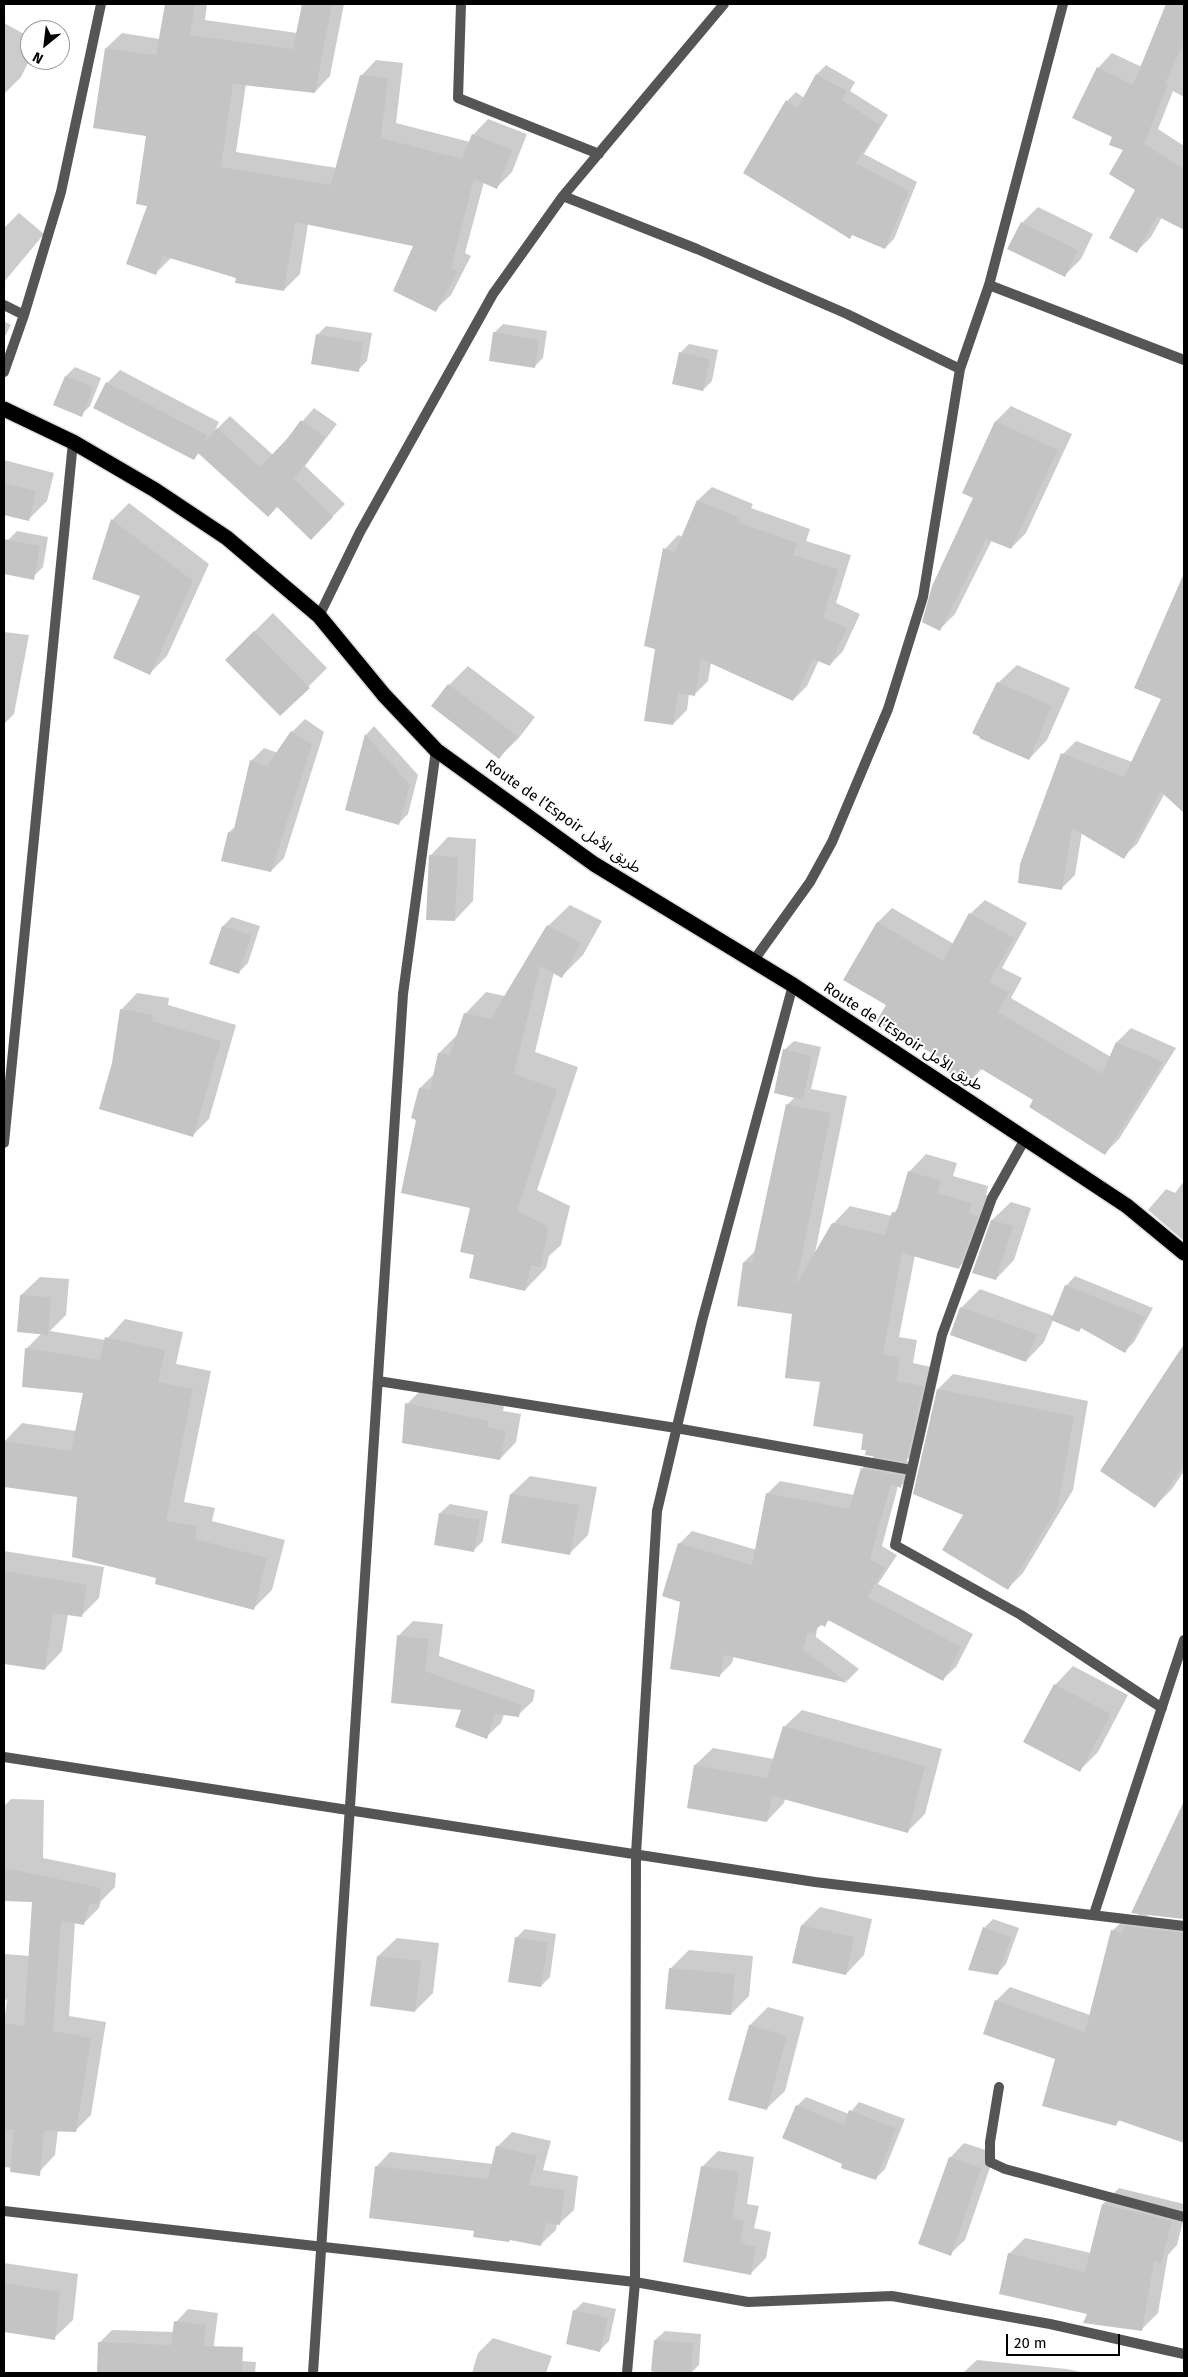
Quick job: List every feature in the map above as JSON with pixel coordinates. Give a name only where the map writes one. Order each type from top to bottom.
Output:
[{"type":"highway","name":"Route de l’Espoir طريق الأمل","points":[[4,409],[73,442],[156,490],[228,538],[319,616],[384,695],[436,750],[594,864],[754,960],[1026,1139],[1127,1206],[1184,1254]]},
{"type":"street","points":[[4,372],[24,315],[61,192],[101,4]]},
{"type":"street","points":[[461,4],[458,98],[599,154]]},
{"type":"street","points":[[319,616],[360,532],[492,294],[564,196],[724,4]]},
{"type":"street","points":[[754,960],[810,882],[832,842],[888,708],[922,597],[960,370],[989,285],[1063,4]]},
{"type":"street","points":[[564,196],[697,249],[848,314],[960,370]]},
{"type":"street","points":[[989,285],[1184,360]]},
{"type":"street","points":[[4,304],[24,315]]},
{"type":"street","points":[[4,1143],[73,442]]},
{"type":"street","points":[[313,2373],[403,994],[436,750]]},
{"type":"street","points":[[627,2373],[635,2282],[636,1854],[657,1511],[702,1321],[793,985]]},
{"type":"street","points":[[1026,1139],[992,1198],[942,1335],[895,1545],[1021,1615],[1162,1708]]},
{"type":"street","points":[[378,1381],[676,1428],[911,1470]]},
{"type":"street","points":[[1094,1914],[1184,1640]]},
{"type":"street","points":[[4,1757],[815,1882],[1184,1926]]},
{"type":"street","points":[[999,2087],[990,2142],[990,2162],[1005,2170],[1184,2216]]},
{"type":"street","points":[[4,2211],[321,2245],[635,2282],[748,2302],[892,2296],[1050,2324],[1184,2354]]},
{"type":"building","points":[[165,4],[195,4],[190,35],[293,49],[302,4],[332,4],[315,93],[233,84],[221,167],[331,185],[360,75],[388,78],[381,138],[462,159],[472,134],[512,150],[497,189],[474,179],[451,268],[457,272],[436,312],[393,291],[413,246],[295,222],[284,291],[235,283],[236,278],[163,256],[156,275],[126,264],[147,206],[136,204],[146,136],[93,128],[105,48],[156,55]]},
{"type":"building","points":[[1166,4],[1184,4],[1184,42],[1165,83],[1168,84],[1144,144],[1184,169],[1184,230],[1157,216],[1137,253],[1109,238],[1135,190],[1109,174],[1123,150],[1109,145],[1112,137],[1072,118],[1097,67],[1133,85]]},
{"type":"building","points":[[816,74],[847,91],[842,100],[880,125],[856,163],[909,191],[885,249],[852,235],[850,239],[743,173],[786,100],[797,109]]},
{"type":"building","points":[[1021,222],[1078,250],[1065,277],[1007,249]]},
{"type":"building","points":[[493,332],[539,340],[535,368],[489,361]]},
{"type":"building","points":[[316,334],[363,342],[359,372],[311,364]]},
{"type":"building","points":[[679,352],[710,359],[703,391],[672,384]]},
{"type":"building","points":[[65,376],[93,387],[82,417],[53,405]]},
{"type":"building","points":[[106,382],[207,435],[203,443],[217,428],[260,467],[287,439],[301,420],[325,437],[294,479],[333,517],[311,540],[277,507],[268,517],[198,453],[194,460],[93,408]]},
{"type":"building","points":[[995,421],[1058,450],[1011,549],[986,539],[940,631],[922,622],[932,586],[973,498],[962,493]]},
{"type":"building","points":[[4,483],[36,491],[29,521],[4,515]]},
{"type":"building","points":[[697,500],[740,518],[738,522],[797,543],[793,555],[838,569],[823,617],[847,628],[830,666],[813,659],[793,701],[701,659],[695,696],[678,693],[673,725],[644,721],[655,649],[644,646],[663,548],[675,552]]},
{"type":"building","points":[[111,519],[193,581],[150,675],[113,658],[140,596],[92,579]]},
{"type":"building","points":[[4,539],[40,546],[34,580],[4,574]]},
{"type":"building","points":[[1184,573],[1184,813],[1160,791],[1145,824],[1124,859],[1072,828],[1062,890],[1018,883],[1020,864],[1061,753],[1124,777],[1161,699],[1134,688]]},
{"type":"building","points":[[254,631],[310,688],[280,716],[225,660]]},
{"type":"building","points":[[997,682],[1052,706],[1029,760],[979,738],[972,733]]},
{"type":"building","points":[[448,684],[517,736],[499,759],[431,706]]},
{"type":"building","points":[[291,731],[312,745],[271,872],[221,861],[228,832],[233,833],[250,760],[267,766]]},
{"type":"building","points":[[365,734],[410,785],[399,825],[345,810]]},
{"type":"building","points":[[429,855],[458,857],[455,921],[426,920]]},
{"type":"building","points":[[969,913],[1014,938],[989,982],[1009,992],[998,1012],[1102,1074],[1116,1042],[1163,1062],[1105,1155],[1029,1107],[1033,1100],[978,1067],[969,1084],[944,1070],[948,1062],[876,1022],[886,1005],[843,980],[877,922],[943,961]]},
{"type":"building","points":[[547,925],[581,943],[562,978],[540,966],[514,1074],[557,1089],[517,1211],[547,1226],[547,1237],[540,1267],[531,1265],[525,1291],[469,1278],[474,1255],[460,1252],[470,1208],[401,1193],[416,1120],[411,1118],[419,1088],[430,1090],[438,1053],[450,1055],[464,1013],[492,1019]]},
{"type":"building","points":[[222,926],[251,935],[239,974],[209,964]]},
{"type":"building","points":[[120,1009],[153,1015],[152,1021],[221,1041],[193,1137],[99,1109],[112,1063]]},
{"type":"building","points":[[783,1049],[812,1056],[803,1100],[774,1093]]},
{"type":"building","points":[[786,1104],[831,1113],[796,1285],[832,1223],[885,1235],[892,1212],[896,1213],[908,1171],[941,1181],[937,1193],[972,1203],[969,1213],[978,1216],[959,1269],[902,1253],[883,1354],[900,1357],[897,1381],[924,1386],[906,1462],[865,1455],[866,1450],[861,1450],[863,1434],[813,1426],[820,1382],[785,1378],[792,1314],[737,1306],[743,1262],[752,1263]]},
{"type":"building","points":[[991,1220],[1013,1226],[996,1280],[972,1273]]},
{"type":"building","points":[[1065,1285],[1145,1317],[1125,1353],[1081,1328],[1079,1332],[1051,1320]]},
{"type":"building","points":[[20,1295],[51,1297],[48,1335],[17,1332]]},
{"type":"building","points":[[960,1307],[1037,1334],[1026,1362],[950,1335]]},
{"type":"building","points":[[105,1337],[165,1350],[158,1382],[193,1389],[166,1521],[197,1526],[195,1539],[267,1558],[254,1610],[155,1584],[156,1578],[72,1557],[77,1497],[4,1487],[4,1441],[71,1451],[83,1393],[22,1387],[25,1348],[100,1360]]},
{"type":"building","points":[[1184,1344],[1184,1465],[1155,1508],[1100,1471]]},
{"type":"building","points":[[937,1389],[1074,1416],[1058,1507],[1008,1590],[942,1550],[963,1515],[913,1494]]},
{"type":"building","points":[[405,1403],[489,1421],[487,1427],[506,1431],[500,1460],[402,1443]]},
{"type":"building","points":[[861,1468],[903,1476],[901,1488],[891,1484],[870,1559],[885,1568],[867,1597],[961,1647],[943,1681],[828,1620],[825,1627],[820,1624],[814,1634],[808,1631],[803,1650],[848,1683],[724,1655],[720,1677],[670,1669],[680,1602],[662,1596],[678,1543],[752,1565],[766,1493],[849,1509]]},
{"type":"building","points":[[510,1494],[579,1505],[570,1555],[501,1543]]},
{"type":"building","points":[[439,1513],[480,1520],[474,1552],[434,1545]]},
{"type":"building","points":[[4,1571],[87,1585],[82,1617],[53,1613],[45,1670],[4,1664]]},
{"type":"building","points":[[397,1635],[429,1639],[425,1671],[521,1705],[519,1717],[495,1714],[487,1739],[455,1727],[461,1710],[391,1703]]},
{"type":"building","points":[[1054,1684],[1111,1714],[1080,1772],[1023,1742]]},
{"type":"building","points":[[783,1726],[925,1766],[908,1833],[772,1796],[767,1822],[687,1808],[694,1765],[767,1778]]},
{"type":"building","points":[[1184,1801],[1184,1919],[1131,1913]]},
{"type":"building","points":[[4,1868],[101,1888],[99,1904],[89,1904],[84,1925],[61,1921],[53,2031],[91,2038],[76,2132],[44,2131],[40,2176],[10,2172],[14,2130],[4,2129],[4,2023],[24,2026],[32,1902],[4,1901]]},
{"type":"building","points":[[801,1925],[854,1937],[846,1975],[792,1963]]},
{"type":"building","points":[[1125,1926],[1184,1933],[1184,2143],[1118,2120],[1116,2126],[1042,2106],[1055,2059],[983,2034],[995,2000],[1085,2032],[1111,1930],[1122,1933]]},
{"type":"building","points":[[983,1927],[1011,1937],[998,1975],[968,1970]]},
{"type":"building","points":[[515,1937],[548,1943],[541,1987],[508,1982]]},
{"type":"building","points":[[377,1956],[421,1961],[415,2012],[370,2006]]},
{"type":"building","points":[[669,1968],[735,1974],[731,2015],[665,2009]]},
{"type":"building","points":[[749,2025],[787,2036],[767,2110],[728,2100]]},
{"type":"building","points":[[796,2105],[844,2125],[849,2110],[896,2128],[876,2180],[841,2168],[842,2164],[782,2138]]},
{"type":"building","points":[[496,2146],[537,2156],[529,2185],[565,2190],[560,2225],[546,2223],[541,2246],[510,2240],[509,2242],[473,2237],[474,2231],[369,2218],[375,2166],[488,2179]]},
{"type":"building","points":[[949,2157],[981,2168],[951,2256],[918,2244]]},
{"type":"building","points":[[701,2166],[739,2172],[732,2219],[744,2221],[740,2243],[756,2247],[751,2275],[683,2262]]},
{"type":"building","points":[[1102,2204],[1172,2221],[1161,2263],[1154,2261],[1142,2331],[1083,2323],[1087,2314],[999,2294],[1008,2253],[1085,2272]]},
{"type":"building","points":[[4,2283],[60,2292],[55,2340],[4,2332]]},
{"type":"building","points":[[573,2310],[608,2318],[600,2352],[566,2344]]},
{"type":"building","points":[[174,2321],[206,2325],[204,2346],[243,2347],[242,2373],[97,2373],[98,2342],[171,2345]]},
{"type":"building","points":[[654,2340],[693,2343],[691,2373],[651,2371]]}]
